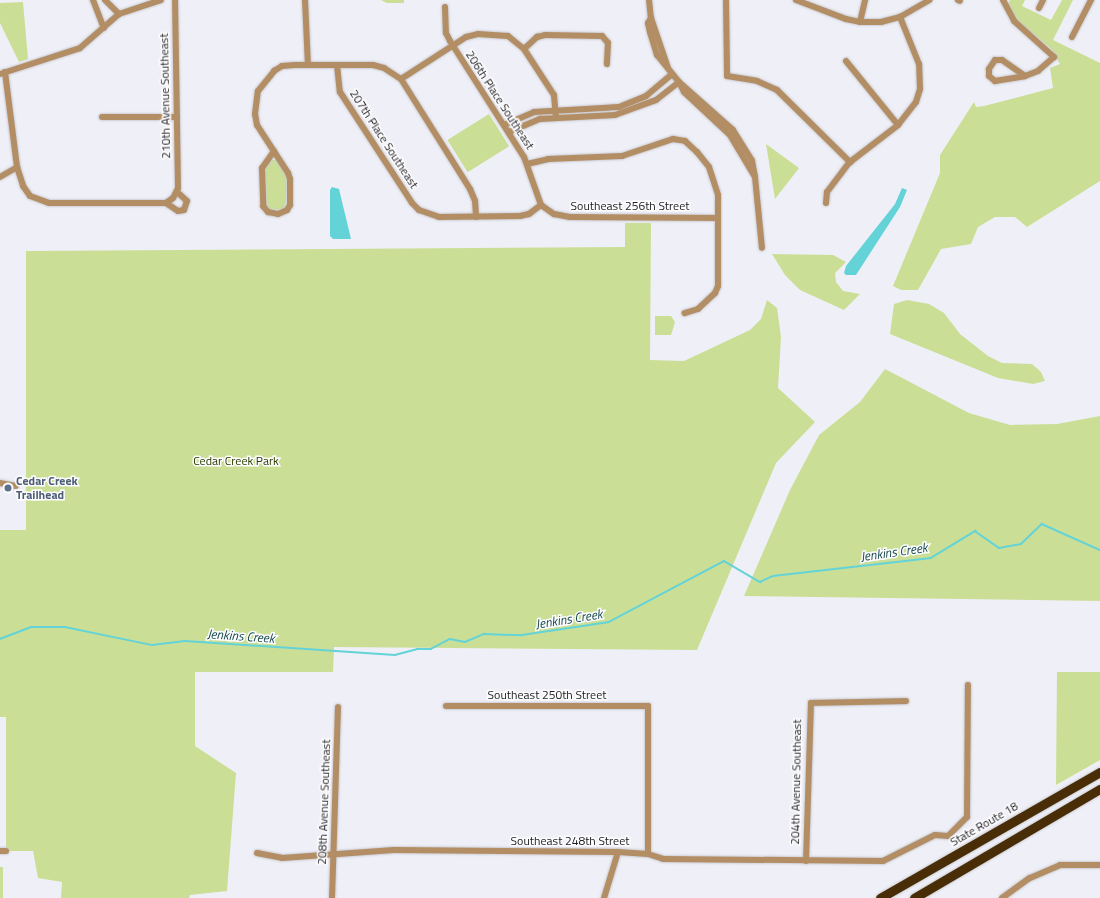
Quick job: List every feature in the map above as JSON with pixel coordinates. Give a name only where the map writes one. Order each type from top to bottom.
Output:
[{"type":"highway","name":"State Route 18","points":[[880,898],[1100,772]]},
{"type":"highway","points":[[914,898],[1100,789]]},
{"type":"street","points":[[93,0],[104,28]]},
{"type":"street","points":[[105,0],[119,14]]},
{"type":"street","points":[[161,0],[119,14],[87,43],[64,55],[2,73],[17,167],[26,191],[43,202],[166,204],[178,211],[186,207],[186,199],[175,195],[166,204]]},
{"type":"street","name":"210th Avenue Southeast","points":[[175,0],[177,117],[175,195]]},
{"type":"street","points":[[306,0],[308,65]]},
{"type":"street","points":[[649,0],[651,18],[668,68],[679,82],[733,130],[752,161],[762,248]]},
{"type":"street","points":[[726,0],[727,76],[757,81],[778,90],[850,162]]},
{"type":"street","points":[[796,0],[807,1],[846,19],[860,22],[881,22],[900,17],[929,0]]},
{"type":"street","points":[[860,22],[865,0]]},
{"type":"street","points":[[1039,8],[1043,0]]},
{"type":"street","points":[[1072,37],[1091,0]]},
{"type":"street","points":[[1003,2],[1014,21],[1054,57],[1038,71],[1025,76],[995,81],[990,79],[989,69],[995,60],[1002,60],[1025,76]]},
{"type":"street","name":"206th Place Southeast","points":[[445,7],[446,33],[452,45],[504,125],[527,164],[541,205]]},
{"type":"street","points":[[826,203],[827,192],[850,162],[898,125],[916,102],[921,77],[916,56],[900,17]]},
{"type":"street","points":[[401,79],[452,45],[472,35],[503,35],[515,40],[524,49],[554,95],[556,114]]},
{"type":"street","points":[[524,49],[537,37],[545,35],[602,36],[608,43],[607,64]]},
{"type":"street","points":[[846,61],[898,125]]},
{"type":"street","name":"207th Place Southeast","points":[[337,65],[340,92],[412,203],[428,215],[439,217],[476,217]]},
{"type":"street","points":[[274,151],[262,168],[262,206],[268,212],[278,214],[287,210],[290,205],[290,179],[274,151],[257,125],[255,114],[258,91],[274,72],[282,66],[373,65],[384,68],[401,79],[470,189],[475,201],[476,217],[524,216],[541,205]]},
{"type":"street","points":[[508,132],[530,121],[556,114],[619,107],[646,96],[672,74]]},
{"type":"street","points":[[504,125],[526,114],[603,117],[627,113],[656,100],[679,82]]},
{"type":"street","points":[[102,118],[177,117]]},
{"type":"street","points":[[527,164],[548,159],[622,156],[677,138],[686,141],[709,167],[718,195],[718,286],[715,293],[698,309],[685,313]]},
{"type":"street","points":[[0,177],[17,167]]},
{"type":"street","name":"Southeast 256th Street","points":[[541,205],[554,214],[570,217],[718,218]]},
{"type":"street","points":[[0,483],[16,486]]},
{"type":"street","name":"Southeast 248th Street","points":[[257,853],[282,858],[333,852],[394,850],[618,852],[648,854],[663,859],[883,861],[935,835],[948,836],[967,817],[968,685]]},
{"type":"street","name":"204th Avenue Southeast","points":[[806,861],[811,703],[906,701]]},
{"type":"street","name":"Southeast 250th Street","points":[[446,706],[648,706],[648,854]]},
{"type":"street","name":"208th Avenue Southeast","points":[[332,898],[338,707]]},
{"type":"street","points":[[604,898],[618,852]]},
{"type":"street","points":[[1002,898],[1030,878],[1060,865],[1100,865]]},
{"type":"green space","points":[[381,0],[404,0],[404,3],[387,3]]},
{"type":"green space","points":[[1010,0],[1025,0],[1022,6],[1051,20],[1062,0],[1073,0],[1053,40],[1100,63],[1100,181],[1027,227],[1015,217],[995,217],[978,227],[971,244],[941,249],[918,290],[901,290],[893,286],[940,173],[940,155],[974,102],[976,107],[984,106],[1053,88],[1050,68],[1060,64],[1050,48],[1015,19],[1007,6]]},
{"type":"green space","points":[[23,2],[28,59],[19,62],[0,23],[0,3]]},
{"type":"green space","points":[[489,114],[509,146],[468,172],[447,140]]},
{"type":"green space","points":[[766,144],[799,168],[775,199]]},
{"type":"green space","points":[[270,160],[276,160],[287,178],[285,207],[278,210],[270,209],[265,203],[265,171]]},
{"type":"green space","name":"Cedar Creek Park","points":[[625,223],[651,223],[650,360],[684,361],[750,330],[761,319],[767,300],[777,308],[781,337],[778,388],[815,422],[776,463],[697,650],[334,647],[333,672],[195,672],[195,746],[236,773],[227,891],[190,895],[189,898],[61,898],[62,882],[38,878],[33,851],[6,851],[6,717],[0,717],[0,530],[26,530],[26,251],[625,247]]},
{"type":"green space","points":[[772,254],[833,255],[846,262],[835,273],[836,282],[843,291],[860,294],[844,310],[800,290],[785,275]]},
{"type":"green space","points":[[907,300],[929,304],[944,313],[960,334],[988,356],[1002,363],[1032,364],[1041,372],[1045,381],[1033,384],[998,378],[890,334],[894,304]]},
{"type":"green space","points":[[655,316],[671,316],[675,322],[671,335],[655,335]]},
{"type":"green space","points":[[885,369],[969,413],[1010,425],[1057,424],[1100,416],[1100,601],[744,596],[790,490],[819,435],[860,402]]},
{"type":"green space","points":[[1057,672],[1100,672],[1100,760],[1056,785]]},
{"type":"green space","points":[[0,867],[3,867],[3,898],[0,898]]},
{"type":"water","points":[[332,187],[339,189],[351,239],[333,239],[330,236],[330,190]]},
{"type":"water","points":[[902,188],[907,190],[900,207],[856,275],[846,275],[844,273],[846,266],[895,204]]},
{"type":"waterway","name":"Jenkins Creek","points":[[0,639],[31,627],[65,627],[152,645],[185,641],[395,655],[417,649],[431,649],[450,639],[465,642],[484,634],[522,635],[609,622],[724,561],[760,582],[773,576],[931,558],[975,531],[999,548],[1021,544],[1042,524],[1100,550]]},
{"type":"place","name":"Cedar Creek Trailhead","points":[[8,488]]}]
